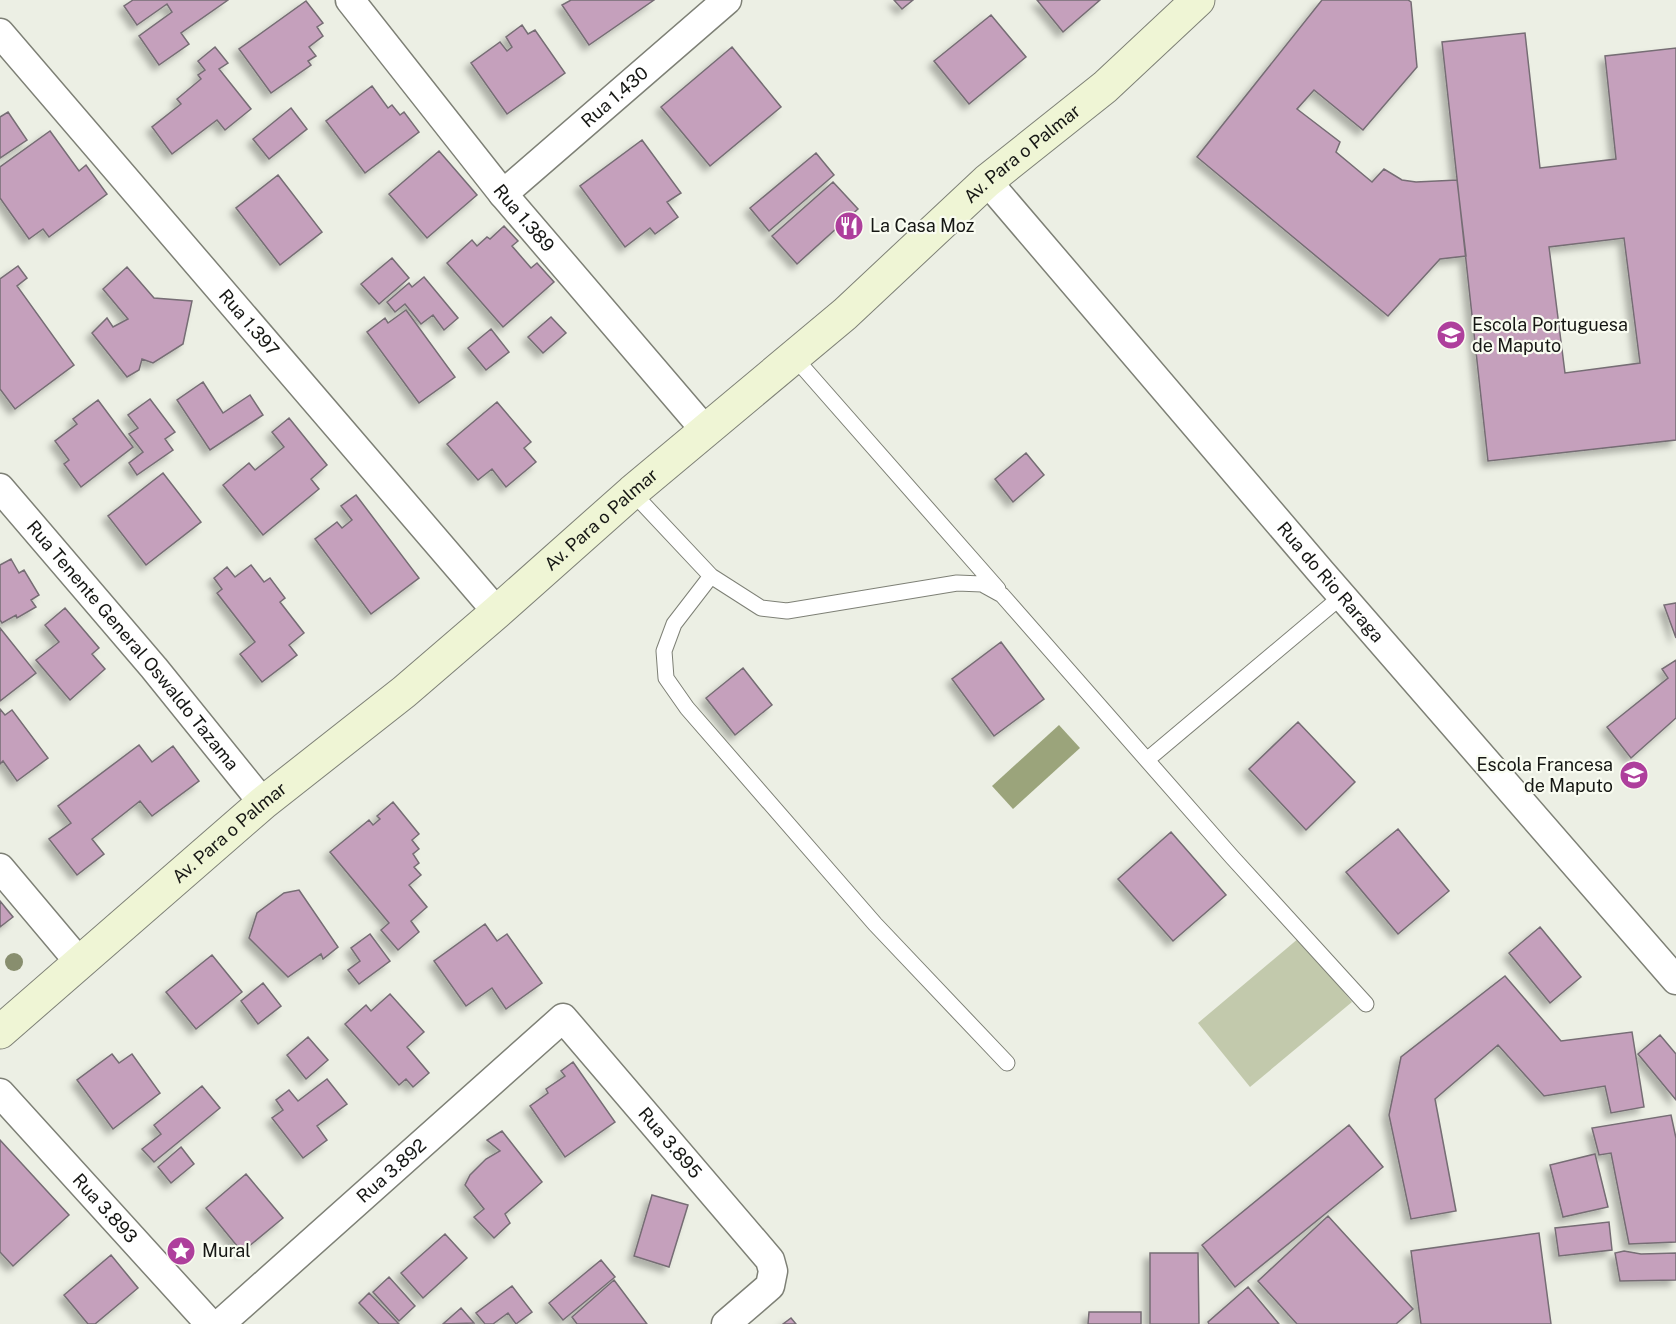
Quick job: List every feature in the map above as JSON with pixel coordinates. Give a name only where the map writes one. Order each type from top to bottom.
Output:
[{"type":"main road","name":"Av. Para o Palmar","points":[[0,1032],[263,803],[404,692],[632,492],[845,314],[987,181],[1105,87],[1198,0]]},
{"type":"street","name":"Rua 1.389","points":[[350,0],[503,194],[705,430]]},
{"type":"street","name":"Rua 1.430","points":[[503,194],[727,0]]},
{"type":"street","name":"Rua 1.397","points":[[0,33],[497,612]]},
{"type":"street","name":"Rua do Rio Raraga","points":[[987,181],[1342,596],[1676,980]]},
{"type":"street","name":"Rua Tenente General Oswaldo Tazama","points":[[0,488],[154,668],[263,803]]},
{"type":"street","points":[[0,868],[80,963]]},
{"type":"street","name":"Rua 3.895","points":[[562,1018],[770,1260],[773,1271],[770,1286],[726,1324]]},
{"type":"street","name":"Rua 3.892","points":[[220,1324],[562,1018]]},
{"type":"street","name":"Rua 3.893","points":[[0,1093],[210,1324]]},
{"type":"lane","points":[[794,357],[1232,857],[1366,1004]]},
{"type":"lane","points":[[632,492],[711,576],[761,608],[787,611],[957,583],[982,584],[1002,595]]},
{"type":"lane","points":[[711,576],[674,624],[664,651],[666,678],[687,708],[874,924],[1007,1063]]},
{"type":"lane","points":[[1148,759],[1342,596]]},
{"type":"shaded area","points":[[1059,725],[1080,748],[1013,809],[992,786]]},
{"type":"shaded area","points":[[1299,938],[1352,1002],[1250,1087],[1198,1023]]},
{"type":"building","points":[[133,0],[228,0],[181,33],[189,44],[159,65],[139,36],[172,12],[167,4],[137,25],[124,6]]},
{"type":"building","points":[[571,0],[654,0],[589,45],[562,5]]},
{"type":"building","points":[[894,0],[913,0],[902,9]]},
{"type":"building","points":[[1037,0],[1100,0],[1063,32]]},
{"type":"building","points":[[1322,0],[1408,0],[1411,2],[1417,67],[1363,130],[1314,90],[1297,109],[1340,142],[1336,152],[1372,182],[1384,169],[1402,180],[1416,182],[1457,180],[1466,256],[1440,259],[1388,316],[1197,157]]},
{"type":"building","points":[[306,1],[323,23],[317,27],[323,36],[309,47],[316,56],[308,61],[311,65],[271,93],[239,49]]},
{"type":"building","points":[[991,15],[1026,57],[969,104],[934,61]]},
{"type":"building","points":[[522,25],[528,34],[535,30],[565,73],[507,114],[471,63],[500,42],[507,51],[512,47],[506,37]]},
{"type":"building","points":[[1525,33],[1540,168],[1616,159],[1605,56],[1676,48],[1676,440],[1488,461],[1442,42]],"holes":[[[1624,238],[1640,363],[1565,373],[1549,247]]]},
{"type":"building","points":[[215,47],[228,63],[219,69],[251,109],[225,130],[217,120],[172,154],[152,127],[181,104],[177,99],[201,79],[198,75],[205,70],[198,61]]},
{"type":"building","points":[[732,47],[781,107],[710,166],[661,107]]},
{"type":"building","points":[[372,86],[388,108],[392,105],[400,115],[404,112],[419,132],[365,173],[326,121]]},
{"type":"building","points":[[291,108],[307,129],[269,159],[253,139]]},
{"type":"building","points":[[8,112],[27,140],[0,158],[0,117]]},
{"type":"building","points":[[50,131],[79,171],[86,165],[107,194],[49,237],[43,229],[29,239],[0,198],[0,167]]},
{"type":"building","points":[[642,140],[681,193],[667,202],[678,217],[655,234],[650,228],[625,247],[580,186]]},
{"type":"building","points":[[439,151],[477,195],[427,238],[389,194]]},
{"type":"building","points":[[816,153],[834,175],[769,231],[750,208]]},
{"type":"building","points":[[278,175],[322,232],[280,265],[236,208]]},
{"type":"building","points":[[833,182],[858,209],[797,264],[772,236]]},
{"type":"building","points":[[504,226],[518,241],[512,246],[531,268],[537,263],[554,282],[503,327],[447,263],[472,240],[477,246],[487,237],[490,239]]},
{"type":"building","points":[[392,258],[409,278],[379,304],[361,284]]},
{"type":"building","points":[[18,266],[27,278],[17,286],[74,365],[15,409],[0,389],[0,279]]},
{"type":"building","points":[[127,267],[154,298],[192,301],[183,344],[153,363],[142,359],[139,370],[127,377],[92,333],[107,318],[113,327],[128,319],[103,289]]},
{"type":"building","points":[[424,277],[458,318],[444,330],[433,315],[421,324],[405,304],[395,312],[387,302],[409,283],[412,287]]},
{"type":"building","points":[[406,310],[455,377],[419,403],[367,332],[385,318],[388,323]]},
{"type":"building","points":[[551,317],[566,333],[543,353],[528,337]]},
{"type":"building","points":[[491,329],[509,352],[486,370],[468,348]]},
{"type":"building","points":[[203,382],[223,413],[250,395],[263,415],[210,450],[177,400]]},
{"type":"building","points":[[150,399],[175,432],[165,439],[173,450],[137,475],[129,463],[143,452],[129,434],[138,428],[128,415]]},
{"type":"building","points":[[98,400],[133,447],[81,487],[64,464],[69,460],[55,441],[77,424],[73,419]]},
{"type":"building","points":[[497,402],[531,442],[524,448],[536,462],[506,487],[492,469],[478,480],[447,444]]},
{"type":"building","points":[[289,418],[327,465],[311,479],[319,489],[263,535],[223,485],[249,463],[255,470],[284,447],[272,432]]},
{"type":"building","points":[[1026,453],[1044,475],[1013,502],[995,479]]},
{"type":"building","points":[[163,473],[201,522],[146,565],[108,516]]},
{"type":"building","points":[[356,495],[419,578],[371,614],[315,539],[337,522],[342,528],[352,520],[341,506]]},
{"type":"building","points":[[11,559],[19,573],[24,570],[39,595],[31,600],[36,607],[17,618],[16,615],[2,623],[0,620],[0,565]]},
{"type":"building","points":[[251,565],[264,582],[270,578],[285,598],[280,602],[304,633],[289,645],[297,655],[262,682],[240,654],[255,642],[217,593],[222,589],[214,578],[227,567],[235,577]]},
{"type":"building","points":[[1676,603],[1676,638],[1664,605]]},
{"type":"building","points":[[65,608],[99,648],[92,654],[105,669],[70,700],[36,660],[59,642],[45,625]]},
{"type":"building","points":[[0,628],[36,673],[0,701]]},
{"type":"building","points":[[1001,642],[1044,699],[994,736],[952,679]]},
{"type":"building","points":[[1676,660],[1676,718],[1631,758],[1607,727],[1668,678],[1662,669]]},
{"type":"building","points":[[743,668],[772,705],[735,735],[706,698]]},
{"type":"building","points":[[0,709],[5,715],[12,710],[48,758],[17,781],[3,761],[0,764]]},
{"type":"building","points":[[1298,722],[1355,782],[1306,830],[1249,769]]},
{"type":"building","points":[[139,745],[152,762],[173,746],[199,781],[152,816],[140,801],[92,839],[104,854],[77,875],[49,839],[71,823],[58,806]]},
{"type":"building","points":[[393,802],[419,834],[412,840],[419,849],[413,854],[419,863],[414,867],[421,875],[409,885],[427,907],[411,921],[419,932],[398,950],[381,930],[389,923],[330,852],[369,820],[373,825],[380,819],[377,816]]},
{"type":"building","points":[[1398,829],[1449,891],[1398,934],[1346,872]]},
{"type":"building","points":[[1171,832],[1226,895],[1173,941],[1118,879]]},
{"type":"building","points":[[299,890],[338,947],[323,959],[321,954],[288,977],[249,938],[257,913],[284,893]]},
{"type":"building","points":[[0,901],[13,917],[0,927]]},
{"type":"building","points":[[485,924],[497,941],[507,934],[542,983],[506,1009],[492,988],[466,1006],[434,961]]},
{"type":"building","points":[[1540,927],[1581,977],[1550,1003],[1509,953]]},
{"type":"building","points":[[370,934],[390,961],[359,984],[348,970],[360,961],[351,948]]},
{"type":"building","points":[[212,955],[242,992],[196,1029],[166,992]]},
{"type":"building","points":[[1505,976],[1561,1041],[1632,1032],[1644,1107],[1611,1113],[1605,1086],[1544,1096],[1498,1045],[1435,1099],[1456,1211],[1411,1219],[1389,1115],[1401,1057]]},
{"type":"building","points":[[263,983],[281,1006],[258,1024],[241,1001]]},
{"type":"building","points":[[390,994],[424,1032],[407,1047],[429,1073],[413,1087],[406,1079],[399,1085],[345,1024],[366,1005],[371,1011]]},
{"type":"building","points":[[1660,1035],[1676,1054],[1676,1100],[1638,1054]]},
{"type":"building","points":[[308,1037],[328,1060],[306,1079],[287,1055]]},
{"type":"building","points":[[112,1054],[119,1063],[132,1054],[160,1093],[113,1129],[77,1080]]},
{"type":"building","points":[[573,1062],[615,1122],[565,1157],[530,1106],[548,1093],[546,1089],[565,1076],[561,1071]]},
{"type":"building","points":[[327,1079],[347,1104],[317,1126],[327,1140],[303,1158],[272,1118],[283,1110],[276,1100],[289,1090],[298,1101]]},
{"type":"building","points":[[202,1086],[220,1108],[154,1162],[142,1149],[161,1134],[154,1125]]},
{"type":"building","points":[[1671,1115],[1676,1138],[1676,1242],[1629,1244],[1611,1153],[1599,1155],[1592,1128]]},
{"type":"building","points":[[1349,1125],[1383,1167],[1235,1287],[1202,1245]]},
{"type":"building","points":[[502,1131],[542,1182],[505,1214],[510,1223],[494,1238],[474,1217],[484,1209],[465,1185],[470,1175],[486,1159],[500,1151],[487,1140]]},
{"type":"building","points":[[0,1140],[69,1215],[13,1266],[0,1252]]},
{"type":"building","points":[[181,1147],[194,1164],[171,1183],[158,1167]]},
{"type":"building","points":[[1595,1154],[1608,1207],[1563,1217],[1550,1165]]},
{"type":"building","points":[[246,1174],[283,1218],[242,1252],[206,1208]]},
{"type":"building","points":[[652,1195],[688,1205],[669,1267],[634,1256]]},
{"type":"building","points":[[1328,1216],[1413,1309],[1396,1324],[1297,1324],[1258,1281]]},
{"type":"building","points":[[1609,1222],[1612,1250],[1559,1256],[1555,1228]]},
{"type":"building","points":[[1539,1233],[1551,1324],[1421,1324],[1411,1251]]},
{"type":"building","points":[[445,1234],[467,1258],[423,1298],[401,1273]]},
{"type":"building","points":[[1624,1251],[1641,1254],[1676,1253],[1676,1280],[1620,1281],[1615,1253]]},
{"type":"building","points":[[1150,1253],[1198,1253],[1199,1324],[1150,1324]]},
{"type":"building","points":[[111,1255],[138,1288],[95,1324],[88,1324],[64,1295]]},
{"type":"building","points":[[601,1260],[615,1277],[563,1320],[549,1303]]},
{"type":"building","points":[[389,1277],[415,1306],[399,1321],[373,1292]]},
{"type":"building","points":[[614,1280],[647,1324],[577,1324],[572,1317]]},
{"type":"building","points":[[512,1286],[532,1312],[516,1324],[508,1313],[493,1324],[485,1324],[476,1313]]},
{"type":"building","points":[[1248,1287],[1279,1324],[1209,1324],[1208,1322]]},
{"type":"building","points":[[369,1293],[399,1324],[379,1324],[359,1303]]},
{"type":"building","points":[[461,1308],[474,1323],[443,1324]]},
{"type":"building","points":[[1089,1312],[1141,1312],[1141,1324],[1088,1324]]},
{"type":"building","points":[[791,1318],[796,1324],[783,1324]]},
{"type":"place","name":"La Casa Moz","points":[[849,226]]},
{"type":"place","name":"Escola Portuguesa de Maputo","points":[[1451,335]]},
{"type":"place","name":"Escola Francesa de Maputo","points":[[1634,775]]},
{"type":"place","name":"Mural","points":[[181,1251]]}]
